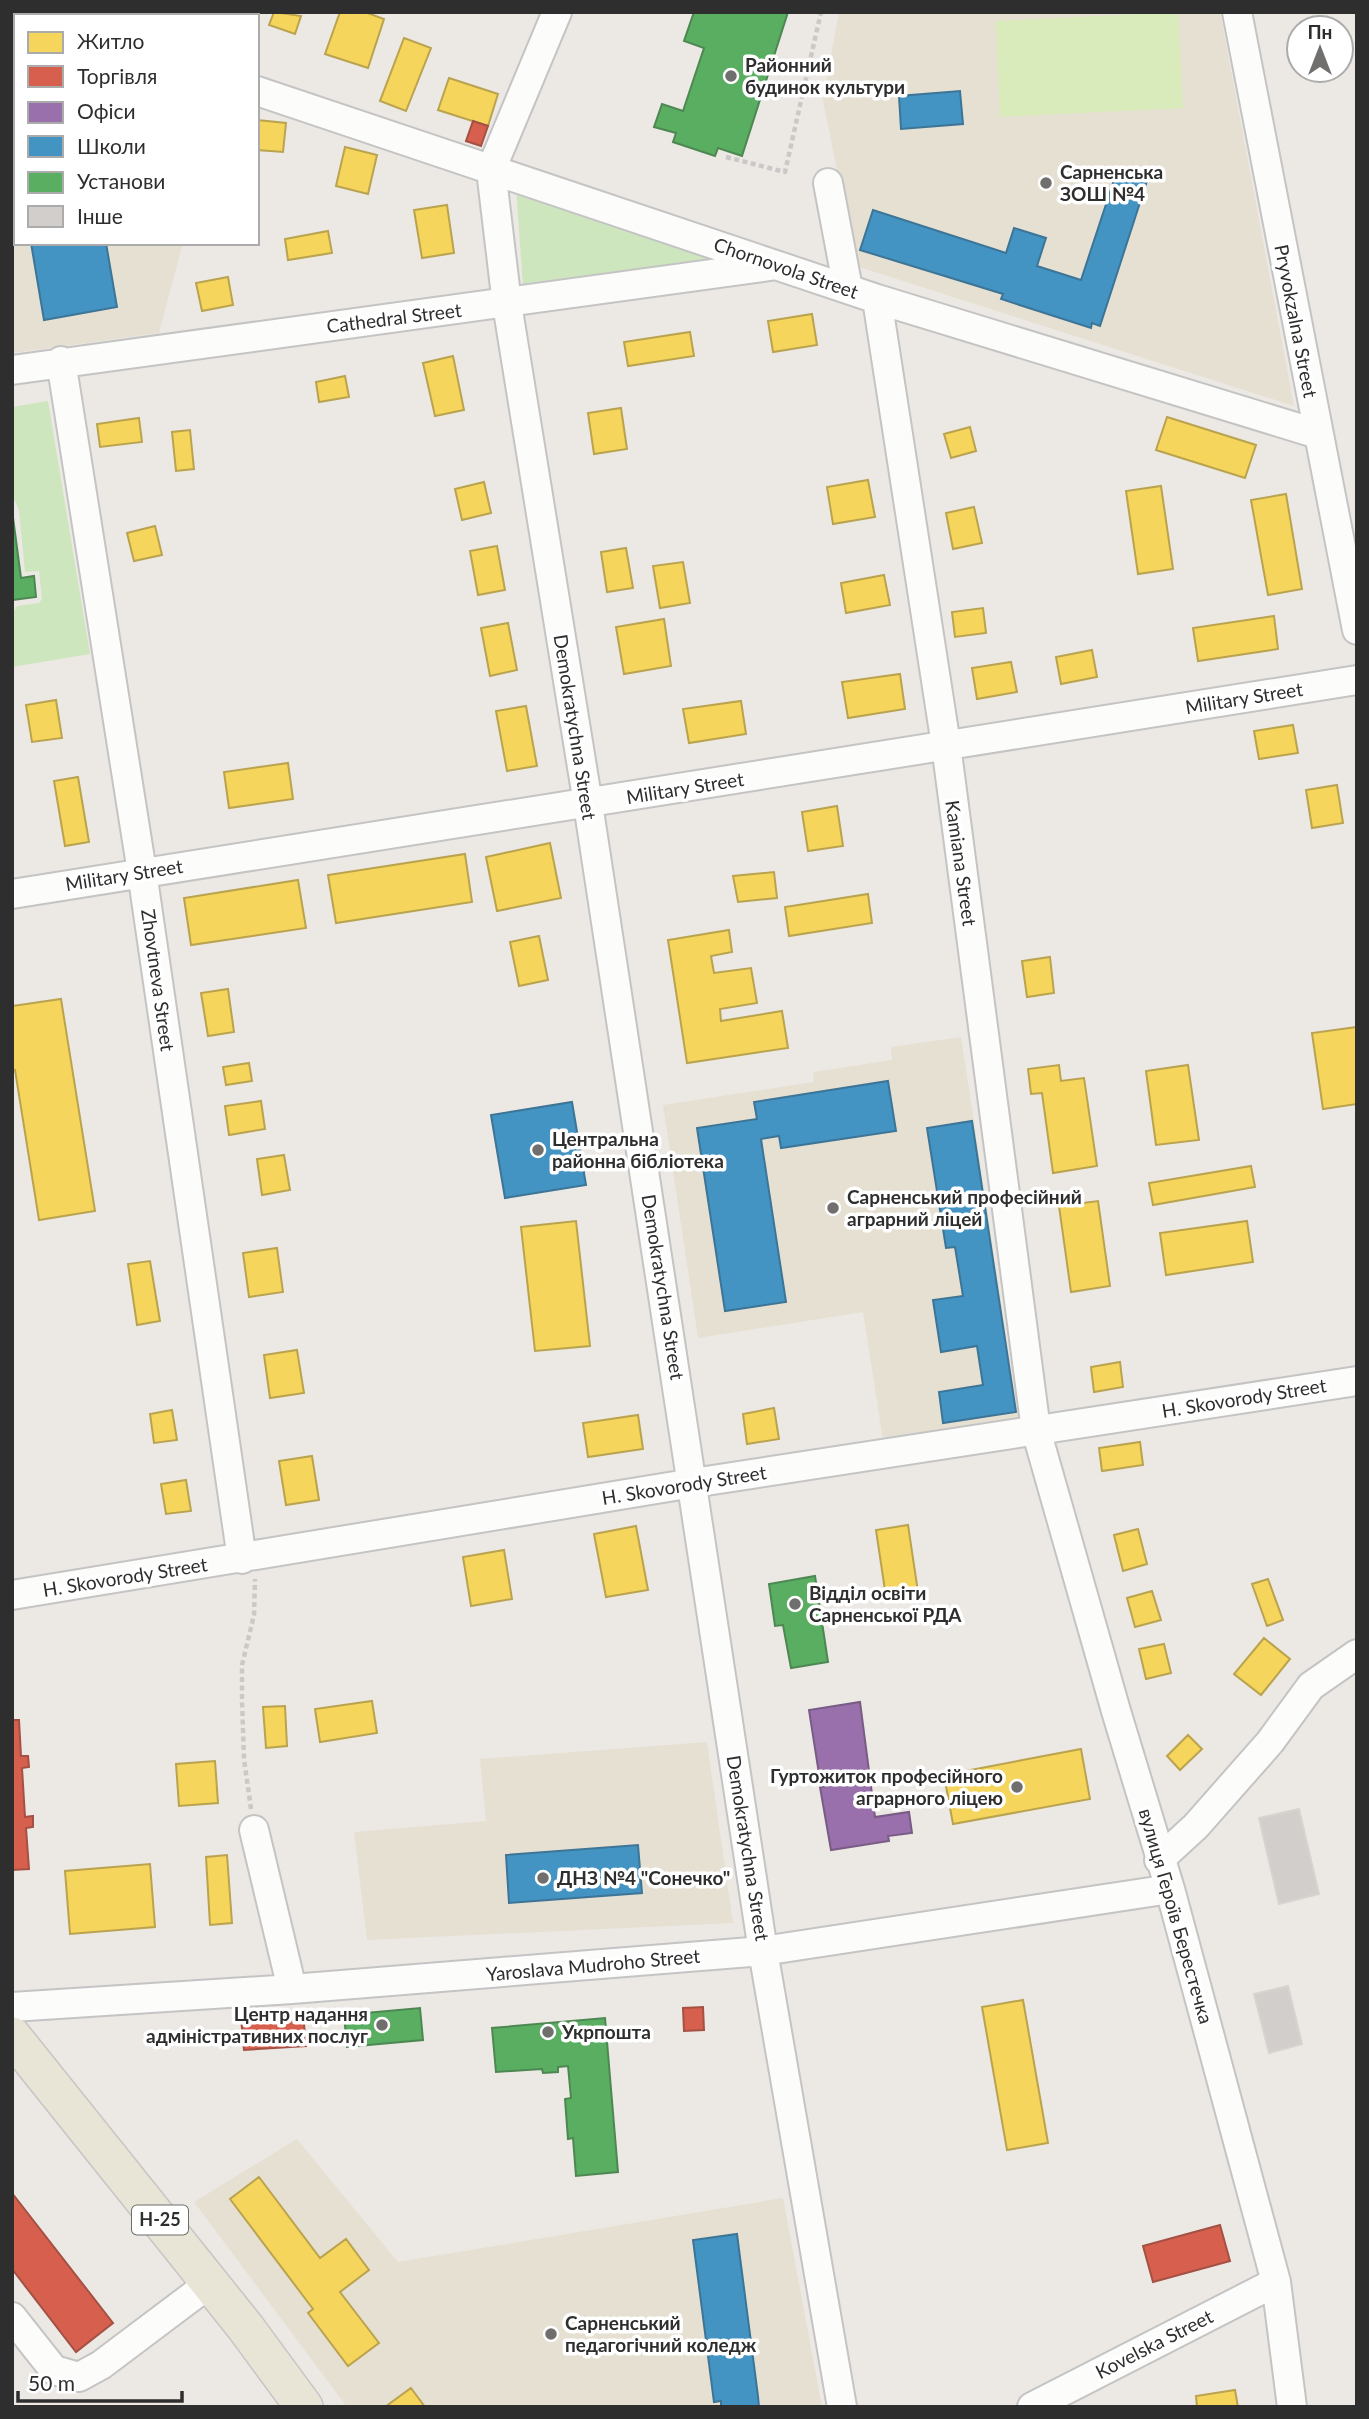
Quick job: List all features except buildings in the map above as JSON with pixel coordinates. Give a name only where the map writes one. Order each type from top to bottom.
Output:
[{"type":"main road","name":"Н-25","points":[[12,2036],[210,2283],[304,2407]]},
{"type":"street","name":"Demokratychna Street","points":[[557,12],[491,170],[507,304],[588,804],[763,1951],[842,2407]]},
{"type":"street","name":"Pryvokzalna Street","points":[[1237,12],[1357,630]]},
{"type":"street","name":"Chornovola Street","points":[[259,92],[877,299],[1318,434]]},
{"type":"street","points":[[828,183],[848,289]]},
{"type":"street","name":"Cathedral Street","points":[[12,370],[61,361],[507,304],[776,265]]},
{"type":"street","name":"Kamiana Street","points":[[877,299],[946,745],[1036,1430]]},
{"type":"street","name":"Zhovtneva Street","points":[[61,361],[249,1558]]},
{"type":"street","name":"Military Street","points":[[12,894],[1357,680]]},
{"type":"street","name":"H. Skovorody Street","points":[[12,1595],[693,1483],[1357,1381]]},
{"type":"street","name":"вулиця Героїв Берестечка","points":[[1036,1430],[1170,1889],[1276,2281],[1292,2407]]},
{"type":"street","points":[[1160,1860],[1196,1826],[1270,1742],[1311,1686],[1357,1654]]},
{"type":"street","points":[[254,1830],[292,1989]]},
{"type":"street","name":"Yaroslava Mudroho Street","points":[[12,2007],[292,1989],[763,1951],[1170,1889]]},
{"type":"street","name":"Kovelska Street","points":[[1032,2407],[1276,2281]]},
{"type":"street","points":[[12,2317],[54,2370],[79,2377],[101,2365],[210,2283]]},
{"type":"path","points":[[722,169],[726,157],[785,172],[821,12]]},
{"type":"path","points":[[249,1558],[254,1615],[242,1665],[242,1700],[244,1759],[254,1830]]},
{"type":"shaded area","name":"Сарненська ЗОШ №4","points":[[839,12],[1220,12],[1294,406],[856,266],[823,100]]},
{"type":"shaded area","points":[[12,50],[14,245],[182,245],[159,333],[12,353]]},
{"type":"shaded area","name":"Сарненський професійний аграрний ліцей","points":[[961,1037],[1019,1419],[883,1440],[863,1312],[698,1338],[663,1105],[814,1082],[813,1072],[892,1060],[891,1047]]},
{"type":"shaded area","name":"ДНЗ №4 \"Сонечко\"","points":[[707,1742],[733,1923],[367,1940],[354,1832],[486,1821],[480,1759]]},
{"type":"shaded area","name":"Сарненський педагогічний коледж","points":[[297,2139],[398,2262],[783,2198],[822,2407],[347,2407],[194,2202]]},
{"type":"green space","points":[[1178,12],[1183,108],[1000,117],[996,21]]},
{"type":"green space","points":[[516,187],[739,262],[523,287]]},
{"type":"green space","points":[[48,401],[90,654],[12,667],[12,615],[17,606],[39,603],[42,599],[39,571],[25,572],[19,510],[12,495],[12,407]]},
{"type":"place","name":"Районний будинок культури","points":[[731,76]]},
{"type":"place","name":"Сарненська ЗОШ №4","points":[[1046,183]]},
{"type":"place","name":"Центральна районна бібліотека","points":[[538,1150]]},
{"type":"place","name":"Сарненський професійний аграрний ліцей","points":[[833,1208]]},
{"type":"place","name":"Відділ освіти Сарненської РДА","points":[[795,1604]]},
{"type":"place","name":"Гуртожиток професійного аграрного ліцею","points":[[1017,1787]]},
{"type":"place","name":"ДНЗ №4 \"Сонечко\"","points":[[543,1878]]},
{"type":"place","name":"Центр надання адміністративних послуг","points":[[382,2025]]},
{"type":"place","name":"Укрпошта","points":[[548,2032]]},
{"type":"place","name":"Сарненський педагогічний коледж","points":[[551,2334]]}]
